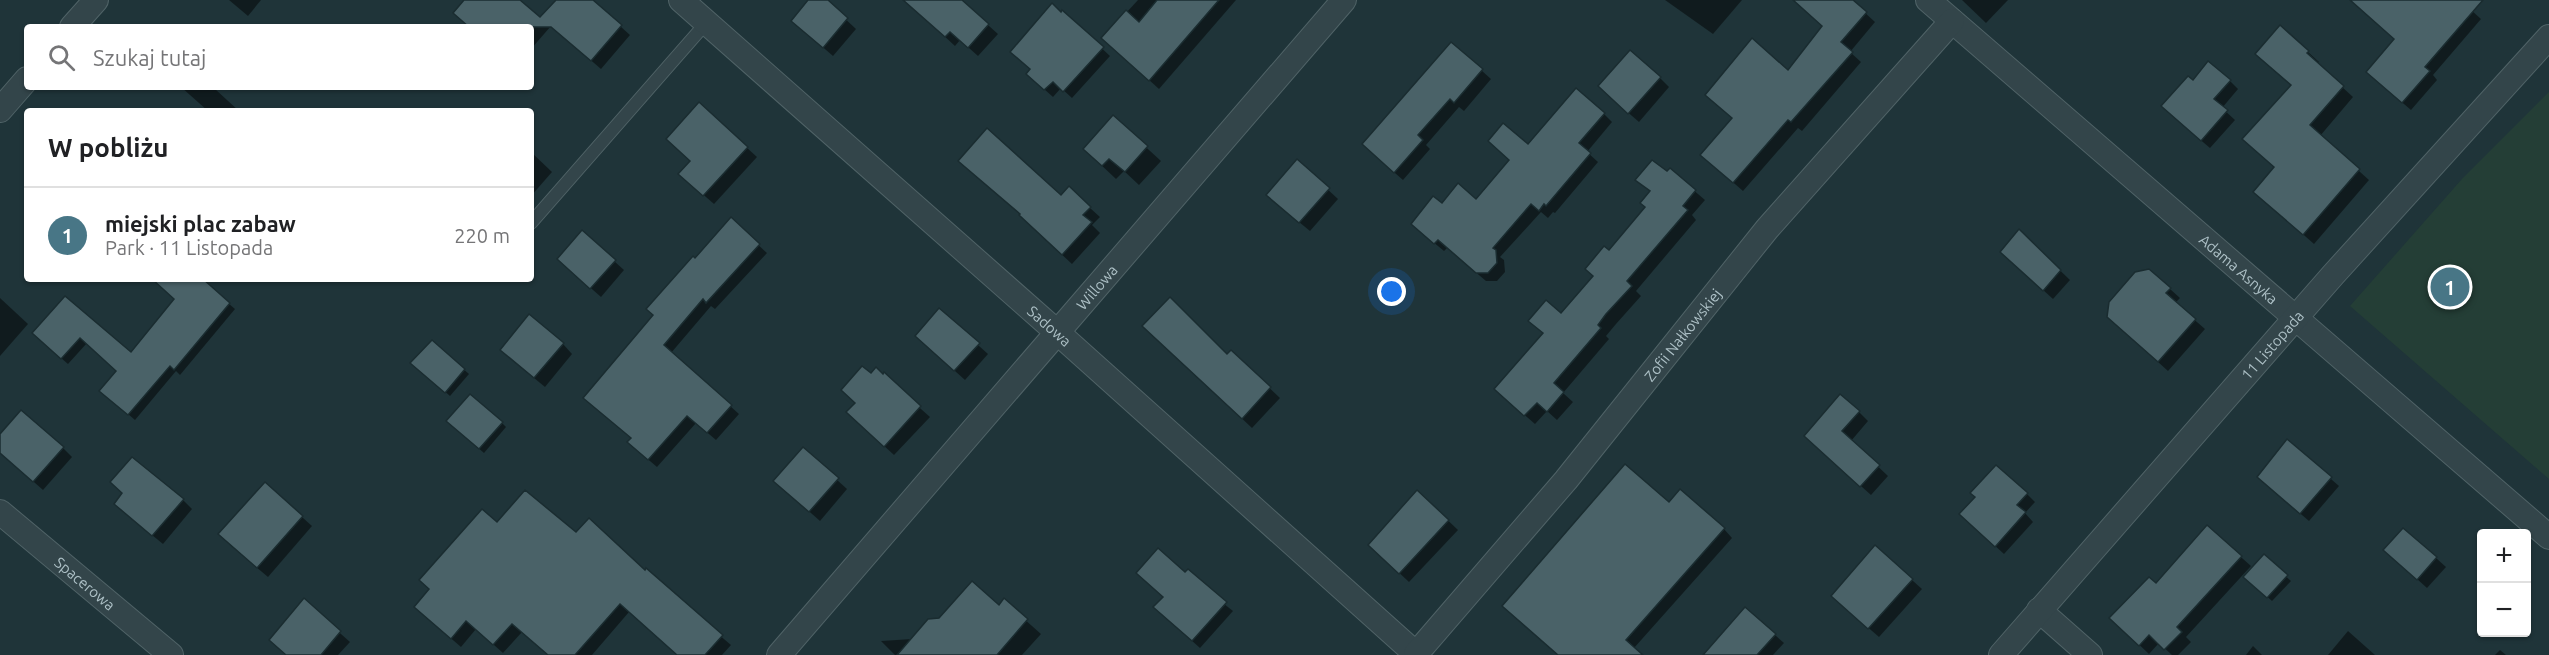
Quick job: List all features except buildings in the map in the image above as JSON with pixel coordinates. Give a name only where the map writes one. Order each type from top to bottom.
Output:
[{"type":"street","points":[[75,24],[96,0]]},
{"type":"street","name":"Sadowa","points":[[681,0],[1417,654]]},
{"type":"street","name":"Willowa","points":[[784,653],[1344,0]]},
{"type":"street","name":"Adama Asnyka","points":[[1928,0],[2549,537]]},
{"type":"street","name":"Zofii Nałkowskiej","points":[[1417,654],[1566,480],[1767,229],[1952,21]]},
{"type":"street","name":"11 Listopada","points":[[2001,655],[2295,317],[2549,37]]},
{"type":"street","points":[[0,110],[24,82]]},
{"type":"street","name":"Spacerowa","points":[[0,512],[171,655]]},
{"type":"street","points":[[2039,610],[2090,655]]},
{"type":"lane","points":[[534,220],[706,22]]},
{"type":"green space","points":[[2549,92],[2549,479],[2350,306],[2462,179]]},
{"type":"place","name":"miejski plac zabaw","points":[[2450,287]]}]
